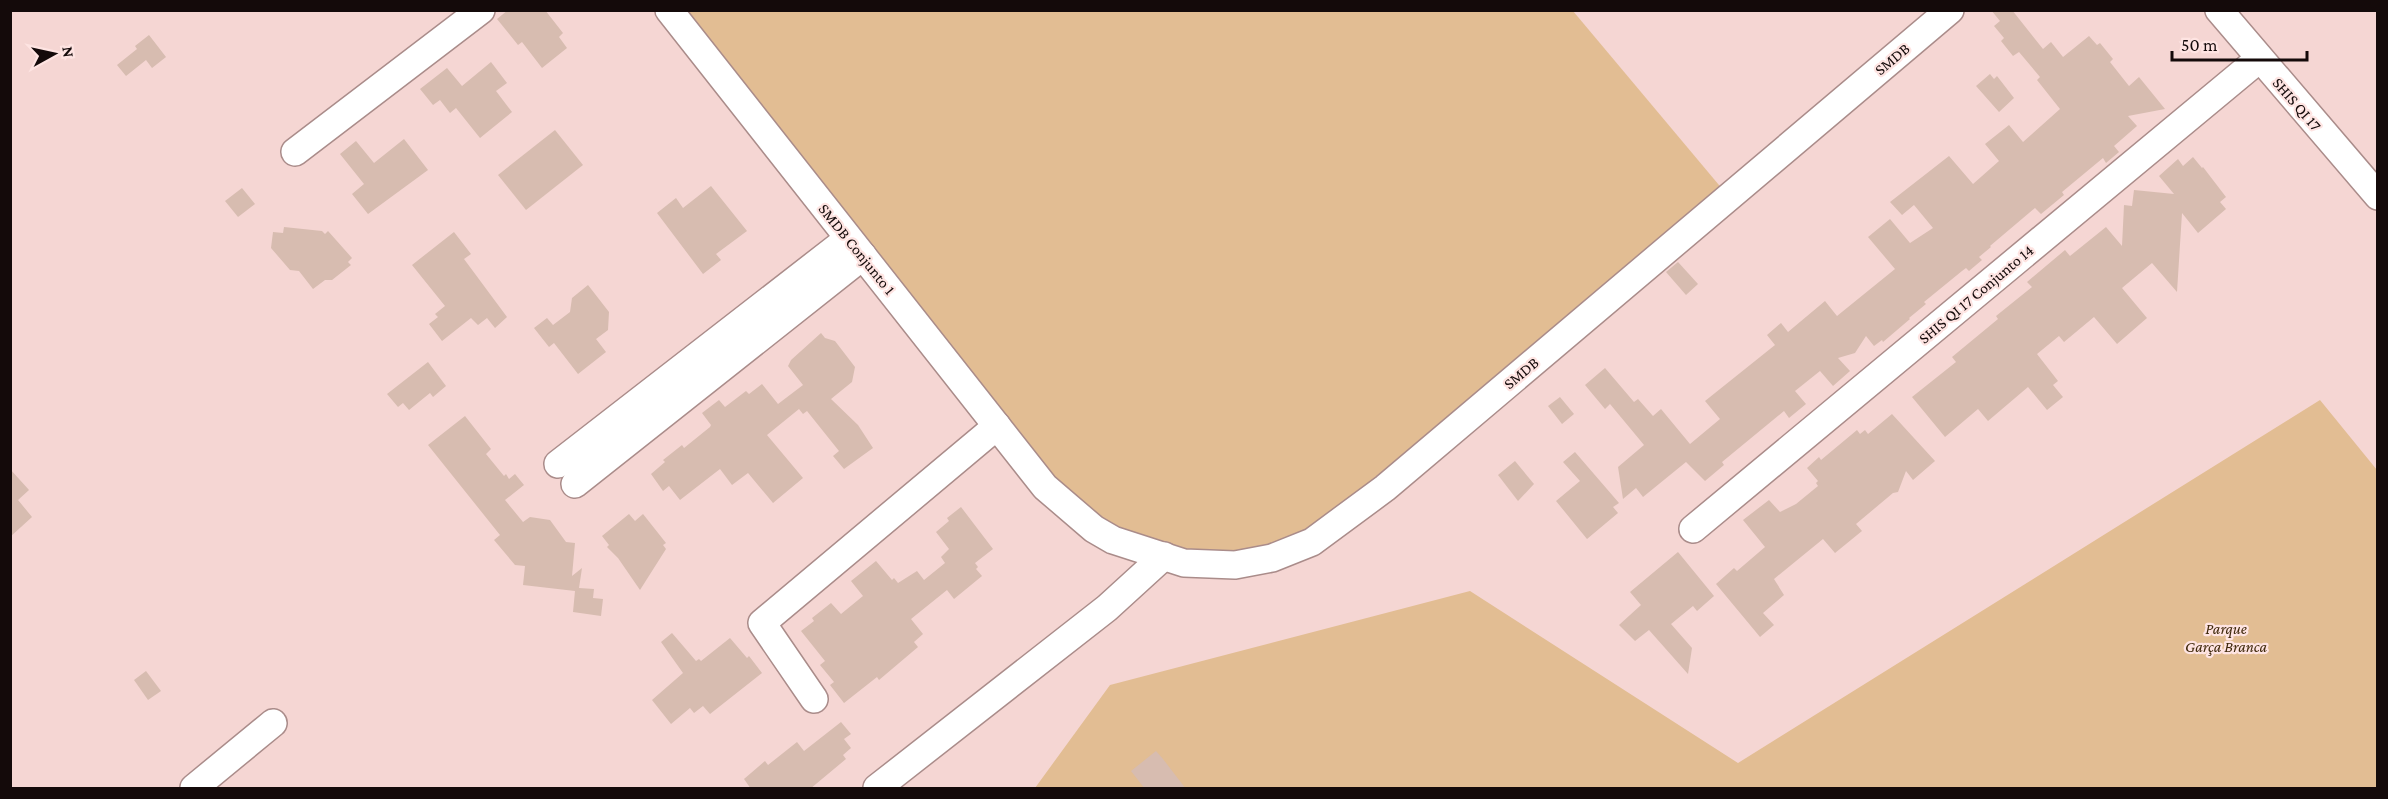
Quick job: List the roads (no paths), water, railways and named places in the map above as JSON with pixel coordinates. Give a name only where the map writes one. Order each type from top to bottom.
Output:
[{"type":"street","points":[[296,152],[481,10]]},
{"type":"street","name":"SMDB Conjunto 1","points":[[669,10],[1045,488]]},
{"type":"street","name":"SMDB","points":[[1045,488],[1094,529],[1113,540],[1184,563],[1235,565],[1272,558],[1312,542],[1385,488],[1950,10]]},
{"type":"street","name":"SHIS QI 17","points":[[2218,10],[2378,196]]},
{"type":"street","name":"SHIS QI 17 Conjunto 14","points":[[1693,529],[2259,59]]},
{"type":"street","points":[[567,474],[855,248]]},
{"type":"street","points":[[814,699],[762,624],[997,426]]},
{"type":"street","points":[[877,789],[1107,608],[1164,556]]},
{"type":"street","points":[[194,789],[273,723]]},
{"type":"park label","name":"Parque Garça Branca","points":[[2226,637]]}]
